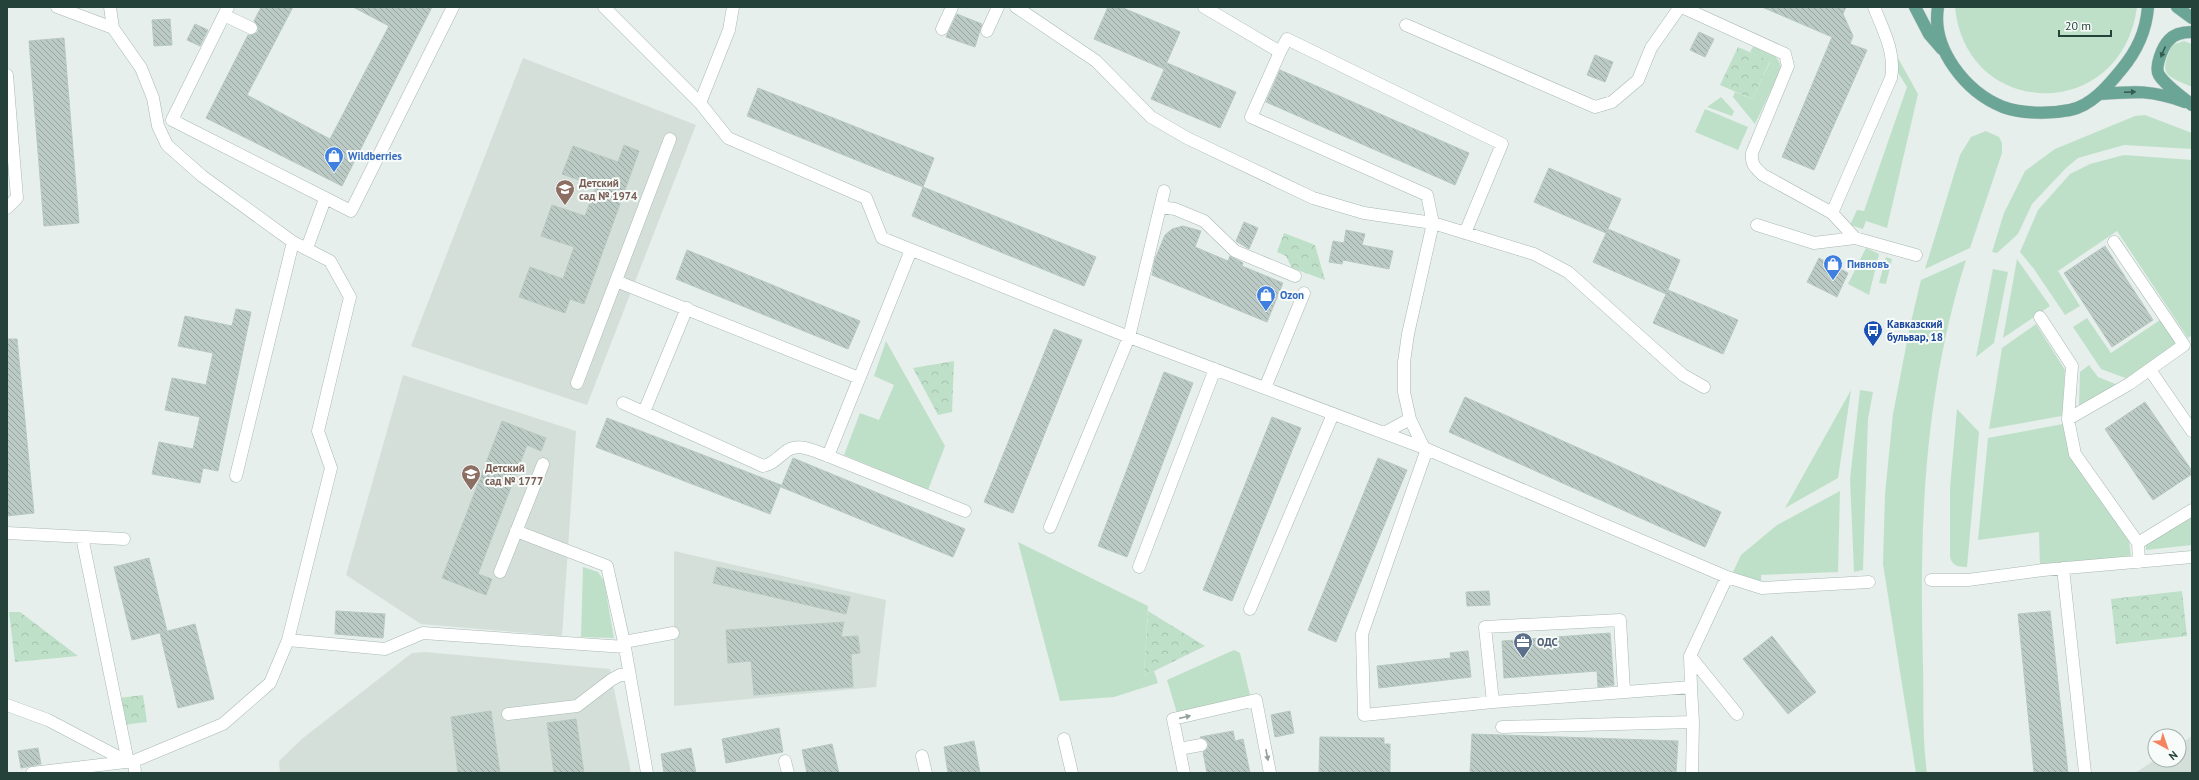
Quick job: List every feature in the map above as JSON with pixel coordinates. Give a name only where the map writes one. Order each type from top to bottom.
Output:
[{"type":"main road","points":[[1915,7],[1929,34],[1972,86],[1985,97],[2004,107],[2029,112],[2070,110],[2100,94],[2126,65],[2139,44],[2145,28],[2148,7]]},
{"type":"main road","points":[[1938,7],[1939,31],[1944,52]]},
{"type":"main road","points":[[2177,7],[2192,18]]},
{"type":"main road","points":[[2192,32],[2180,33],[2168,40],[2157,65],[2158,73],[2163,80],[2192,105]]},
{"type":"main road","points":[[2100,94],[2140,91],[2161,93],[2192,105]]},
{"type":"lane","points":[[57,7],[113,28]]},
{"type":"lane","points":[[32,773],[132,766],[223,724],[232,718],[270,683],[288,640],[331,468],[318,431],[350,298],[330,261],[293,242],[202,176],[167,145],[158,126],[153,98],[140,68],[113,28],[110,7]]},
{"type":"lane","points":[[251,28],[226,11],[172,120],[351,211],[453,7]]},
{"type":"lane","points":[[604,7],[700,103],[728,138],[866,198],[882,238],[1129,336],[1425,448],[1727,577],[1762,588],[1869,582]]},
{"type":"lane","points":[[942,29],[952,7]]},
{"type":"lane","points":[[987,31],[998,7]]},
{"type":"lane","points":[[1016,7],[1096,61],[1151,117],[1187,138],[1313,198],[1364,213],[1433,223],[1534,254],[1568,272],[1683,375],[1704,387]]},
{"type":"lane","points":[[1204,7],[1280,52]]},
{"type":"lane","points":[[1832,213],[1894,65],[1891,52],[1874,7]]},
{"type":"lane","points":[[1406,25],[1595,107],[1612,102],[1638,80],[1651,48],[1678,8],[1785,54],[1788,66],[1752,153],[1751,161],[1755,168],[1763,175],[1832,213],[1855,238]]},
{"type":"lane","points":[[700,103],[729,30],[735,9]]},
{"type":"lane","points":[[1465,233],[1502,144],[1287,39],[1251,117],[1427,195],[1433,223],[1408,334],[1404,362],[1404,392],[1410,419],[1425,448],[1362,634],[1364,715],[1492,702],[1691,687]]},
{"type":"lane","points":[[7,75],[16,198],[7,208]]},
{"type":"lane","points":[[577,383],[670,139]]},
{"type":"lane","points":[[1050,527],[1129,336],[1164,191]]},
{"type":"lane","points":[[307,248],[325,199]]},
{"type":"lane","points":[[1160,207],[1175,209],[1204,221],[1235,251],[1295,276]]},
{"type":"lane","points":[[1757,225],[1814,243],[1855,238],[1916,255]]},
{"type":"lane","points":[[236,476],[293,242]]},
{"type":"lane","points":[[2068,419],[2150,370],[2184,345],[2114,242]]},
{"type":"lane","points":[[828,456],[911,250]]},
{"type":"lane","points":[[616,281],[860,378]]},
{"type":"lane","points":[[1265,388],[1304,293]]},
{"type":"lane","points":[[644,412],[687,308]]},
{"type":"lane","points":[[2040,317],[2072,366],[2068,419],[2075,454],[2138,543],[2139,562]]},
{"type":"lane","points":[[1139,567],[1215,369]]},
{"type":"lane","points":[[2150,370],[2192,431]]},
{"type":"lane","points":[[623,402],[763,466],[773,464],[785,451],[802,446],[965,511]]},
{"type":"lane","points":[[1250,609],[1333,414]]},
{"type":"lane","points":[[1384,433],[1410,419]]},
{"type":"lane","points":[[500,572],[543,464]]},
{"type":"lane","points":[[2138,543],[2192,510]]},
{"type":"lane","points":[[516,531],[607,566],[624,644],[647,773]]},
{"type":"lane","points":[[7,533],[124,539]]},
{"type":"lane","points":[[82,537],[132,766]]},
{"type":"lane","points":[[1931,580],[1968,580],[2063,568],[2192,557]]},
{"type":"lane","points":[[2063,568],[2085,773]]},
{"type":"lane","points":[[1692,773],[1693,722],[1690,656],[1727,577]]},
{"type":"lane","points":[[1492,702],[1485,627],[1620,620],[1624,691]]},
{"type":"lane","points":[[288,640],[385,649],[423,633],[624,644],[673,633]]},
{"type":"lane","points":[[1690,656],[1737,714]]},
{"type":"lane","points":[[508,714],[577,706],[611,680],[620,675],[629,674]]},
{"type":"lane","points":[[1184,773],[1173,719],[1256,700],[1270,773]]},
{"type":"lane","points":[[7,705],[48,720],[132,766]]},
{"type":"lane","points":[[1502,727],[1693,722]]},
{"type":"lane","points":[[1064,739],[1072,773]]},
{"type":"lane","points":[[1179,749],[1201,745]]},
{"type":"lane","points":[[922,756],[926,773]]},
{"type":"shaded area","name":"Детский сад № 1974","points":[[523,58],[696,125],[587,405],[411,346]]},
{"type":"shaded area","name":"Детский сад № 1777","points":[[403,375],[576,431],[562,636],[421,624],[346,575]]},
{"type":"shaded area","points":[[674,551],[886,600],[876,687],[674,706]]},
{"type":"shaded area","points":[[425,652],[610,669],[631,773],[280,773],[279,761],[303,738],[412,653]]},
{"type":"shaded area","points":[[2192,736],[2192,773],[2135,773],[2147,765],[2147,768],[2187,768],[2187,739]]},
{"type":"green space","points":[[1955,7],[2137,7],[2125,45],[2104,72],[2076,88],[2044,93],[2013,88],[1986,71],[1965,44]]},
{"type":"green space","points":[[2184,41],[2192,44],[2192,87],[2175,80],[2167,73],[2165,68],[2172,45]]},
{"type":"green space","points":[[1754,45],[1775,56],[1781,69],[1755,124],[1733,97],[1735,92],[1752,99],[1770,62],[1750,52]]},
{"type":"green space","points":[[1738,47],[1770,61],[1752,99],[1720,85]]},
{"type":"green space","points":[[1898,58],[1918,94],[1887,228],[1866,221],[1863,229],[1850,225],[1857,210],[1864,211],[1907,87],[1897,71]]},
{"type":"green space","points":[[1721,97],[1734,111],[1732,116],[1707,107]]},
{"type":"green space","points":[[1705,109],[1748,127],[1738,150],[1695,132]]},
{"type":"green space","points":[[2145,115],[2192,133],[2192,149],[2124,145],[2078,158],[2066,168],[2032,204],[2018,234],[1997,253],[1992,252],[2004,213],[2025,171],[2055,149],[2135,116]]},
{"type":"green space","points":[[1986,131],[1999,137],[2002,143],[2002,153],[1970,248],[1925,269],[1960,155],[1971,137]]},
{"type":"green space","points":[[2124,155],[2192,160],[2192,335],[2188,338],[2117,231],[2058,271],[2080,306],[2065,315],[2034,269],[2020,252],[2038,210],[2070,174],[2090,164]]},
{"type":"green space","points":[[1284,233],[1315,245],[1325,280],[1292,268],[1286,256],[1277,252]]},
{"type":"green space","points":[[1866,248],[1879,254],[1869,295],[1848,284]]},
{"type":"green space","points":[[1886,257],[1892,259],[1886,284],[1879,283]]},
{"type":"green space","points":[[2017,259],[2050,306],[2003,338]]},
{"type":"green space","points":[[1966,260],[1952,310],[1941,360],[1927,460],[1922,561],[1922,612],[1924,732],[1927,773],[1916,773],[1883,564],[1885,494],[1893,414],[1910,326],[1921,280]]},
{"type":"green space","points":[[1993,269],[2008,272],[1994,343],[1976,357]]},
{"type":"green space","points":[[2087,318],[2111,353],[2160,320],[2177,346],[2128,379],[2101,369],[2073,327]]},
{"type":"green space","points":[[2036,324],[2065,370],[2062,416],[1989,429],[2002,348]]},
{"type":"green space","points":[[886,341],[945,446],[928,490],[844,455],[860,413],[879,420],[894,385],[874,376]]},
{"type":"green space","points":[[954,361],[952,412],[938,415],[913,368]]},
{"type":"green space","points":[[2089,365],[2098,377],[2118,385],[2079,408],[2080,372]]},
{"type":"green space","points":[[1851,390],[1838,478],[1785,508]]},
{"type":"green space","points":[[1860,390],[1873,392],[1868,419],[1863,570],[1854,572],[1850,479]]},
{"type":"green space","points":[[1957,409],[1979,432],[1967,567],[1956,565],[1952,562],[1950,557],[1950,488]]},
{"type":"green space","points":[[2063,424],[2070,456],[2129,540],[2131,558],[2040,567],[2039,532],[1978,540],[1988,438]]},
{"type":"green space","points":[[1840,491],[1838,572],[1761,575],[1761,583],[1732,574],[1741,555],[1777,525]]},
{"type":"green space","points":[[2192,514],[2192,545],[2146,550],[2146,541]]},
{"type":"green space","points":[[1018,542],[1148,606],[1144,676],[1154,671],[1158,683],[1114,697],[1060,701]]},
{"type":"green space","points":[[583,567],[598,572],[604,581],[614,638],[581,637]]},
{"type":"green space","points":[[2182,591],[2187,636],[2116,644],[2111,599]]},
{"type":"green space","points":[[1148,611],[1205,646],[1144,676]]},
{"type":"green space","points":[[9,612],[20,612],[78,656],[15,662]]},
{"type":"green space","points":[[1234,650],[1240,653],[1250,695],[1177,713],[1167,680]]},
{"type":"green space","points":[[143,695],[147,722],[123,725],[119,698]]},
{"type":"building","points":[[261,7],[293,7],[247,95],[330,139],[389,26],[353,7],[432,7],[342,186],[206,118],[248,35],[258,32],[258,27],[254,21]]},
{"type":"building","points":[[1108,7],[1121,7],[1180,32],[1164,69],[1094,39]]},
{"type":"building","points":[[1762,7],[1846,7],[1843,14],[1853,36],[1850,44],[1867,50],[1814,170],[1782,157],[1832,37]]},
{"type":"building","points":[[957,14],[982,24],[975,47],[946,37]]},
{"type":"building","points":[[170,19],[172,45],[154,46],[152,20]]},
{"type":"building","points":[[195,24],[208,30],[200,46],[187,40]]},
{"type":"building","points":[[1699,32],[1714,39],[1705,57],[1690,50]]},
{"type":"building","points":[[64,38],[79,223],[44,226],[29,41]]},
{"type":"building","points":[[1595,55],[1613,62],[1605,82],[1587,75]]},
{"type":"building","points":[[1167,63],[1236,92],[1220,128],[1151,99]]},
{"type":"building","points":[[1280,70],[1469,153],[1455,185],[1266,102]]},
{"type":"building","points":[[758,88],[934,158],[923,187],[747,116]]},
{"type":"building","points":[[624,145],[639,151],[584,304],[570,299],[565,313],[519,297],[530,267],[563,279],[574,247],[541,236],[552,205],[585,216],[596,186],[562,174],[573,146],[618,162]]},
{"type":"building","points":[[1549,168],[1621,199],[1606,233],[1534,202]]},
{"type":"building","points":[[923,187],[1096,257],[1084,286],[912,216]]},
{"type":"building","points":[[1244,222],[1258,228],[1249,249],[1236,241]]},
{"type":"building","points":[[1183,226],[1201,231],[1195,247],[1228,261],[1230,256],[1243,263],[1242,266],[1283,283],[1267,322],[1152,275],[1155,259],[1165,235],[1172,229]]},
{"type":"building","points":[[1608,229],[1680,260],[1666,294],[1593,262]]},
{"type":"building","points":[[1346,230],[1365,234],[1362,245],[1393,251],[1389,269],[1343,260],[1342,264],[1329,262],[1333,241],[1344,243]]},
{"type":"building","points":[[2105,246],[2153,320],[2112,347],[2064,273]]},
{"type":"building","points":[[687,250],[860,321],[848,349],[676,279]]},
{"type":"building","points":[[1819,258],[1848,273],[1837,297],[1807,282]]},
{"type":"building","points":[[1668,290],[1738,320],[1723,354],[1653,323]]},
{"type":"building","points":[[236,309],[251,312],[218,471],[203,468],[200,483],[152,474],[159,442],[193,449],[200,417],[165,410],[172,378],[206,385],[213,353],[178,346],[185,316],[232,326]]},
{"type":"building","points":[[1054,329],[1082,340],[1013,513],[984,502]]},
{"type":"building","points":[[7,339],[17,339],[34,513],[7,516]]},
{"type":"building","points":[[1164,372],[1193,383],[1127,557],[1098,546]]},
{"type":"building","points":[[1465,397],[1721,512],[1705,547],[1449,432]]},
{"type":"building","points":[[2145,402],[2192,471],[2192,474],[2153,500],[2105,429]]},
{"type":"building","points":[[1272,417],[1301,428],[1232,601],[1203,590]]},
{"type":"building","points":[[607,418],[781,485],[770,514],[596,447]]},
{"type":"building","points":[[502,421],[546,438],[541,451],[527,445],[478,574],[492,579],[486,595],[442,578]]},
{"type":"building","points":[[793,458],[965,529],[953,557],[781,487]]},
{"type":"building","points":[[1378,458],[1407,470],[1336,642],[1308,630]]},
{"type":"building","points":[[149,558],[167,631],[132,640],[114,567]]},
{"type":"building","points":[[717,567],[850,597],[846,614],[713,583]]},
{"type":"building","points":[[1489,591],[1490,605],[1467,606],[1466,592]]},
{"type":"building","points":[[336,611],[385,614],[383,638],[335,634]]},
{"type":"building","points":[[2050,611],[2068,773],[2034,773],[2018,614]]},
{"type":"building","points":[[844,622],[841,637],[858,636],[860,653],[851,654],[853,687],[754,695],[751,661],[728,663],[726,630]]},
{"type":"building","points":[[195,624],[214,699],[178,708],[160,633]]},
{"type":"building","points":[[1610,633],[1614,685],[1598,687],[1597,671],[1504,678],[1502,641]]},
{"type":"building","points":[[1772,636],[1816,692],[1788,714],[1743,659]]},
{"type":"building","points":[[1468,651],[1471,677],[1379,688],[1377,666],[1451,658],[1450,653]]},
{"type":"building","points":[[491,711],[500,773],[458,773],[451,717]]},
{"type":"building","points":[[1290,711],[1294,733],[1275,737],[1271,715]]},
{"type":"building","points":[[576,719],[584,773],[554,773],[547,723]]},
{"type":"building","points":[[779,728],[783,752],[726,763],[722,739]]},
{"type":"building","points":[[1233,731],[1235,741],[1243,739],[1250,773],[1207,773],[1203,752],[1208,748],[1208,743],[1200,737]]},
{"type":"building","points":[[1472,734],[1678,741],[1676,773],[1470,773]]},
{"type":"building","points":[[1320,737],[1384,738],[1384,744],[1390,744],[1390,773],[1319,773]]},
{"type":"building","points":[[974,741],[980,773],[948,773],[944,747]]},
{"type":"building","points":[[832,744],[839,773],[807,773],[802,750]]},
{"type":"building","points":[[38,748],[41,764],[21,768],[18,751]]},
{"type":"building","points":[[691,748],[696,773],[664,773],[661,754]]},
{"type":"place","name":"Wildberries","points":[[334,173]]},
{"type":"place","name":"Детский сад № 1974","points":[[565,206]]},
{"type":"place","name":"Пивновъ","points":[[1833,281]]},
{"type":"place","name":"Ozon","points":[[1266,312]]},
{"type":"place","name":"Кавказский бульвар, 18","points":[[1873,347]]},
{"type":"place","name":"Детский сад № 1777","points":[[471,491]]},
{"type":"place","name":"ОДС","points":[[1523,659]]}]
